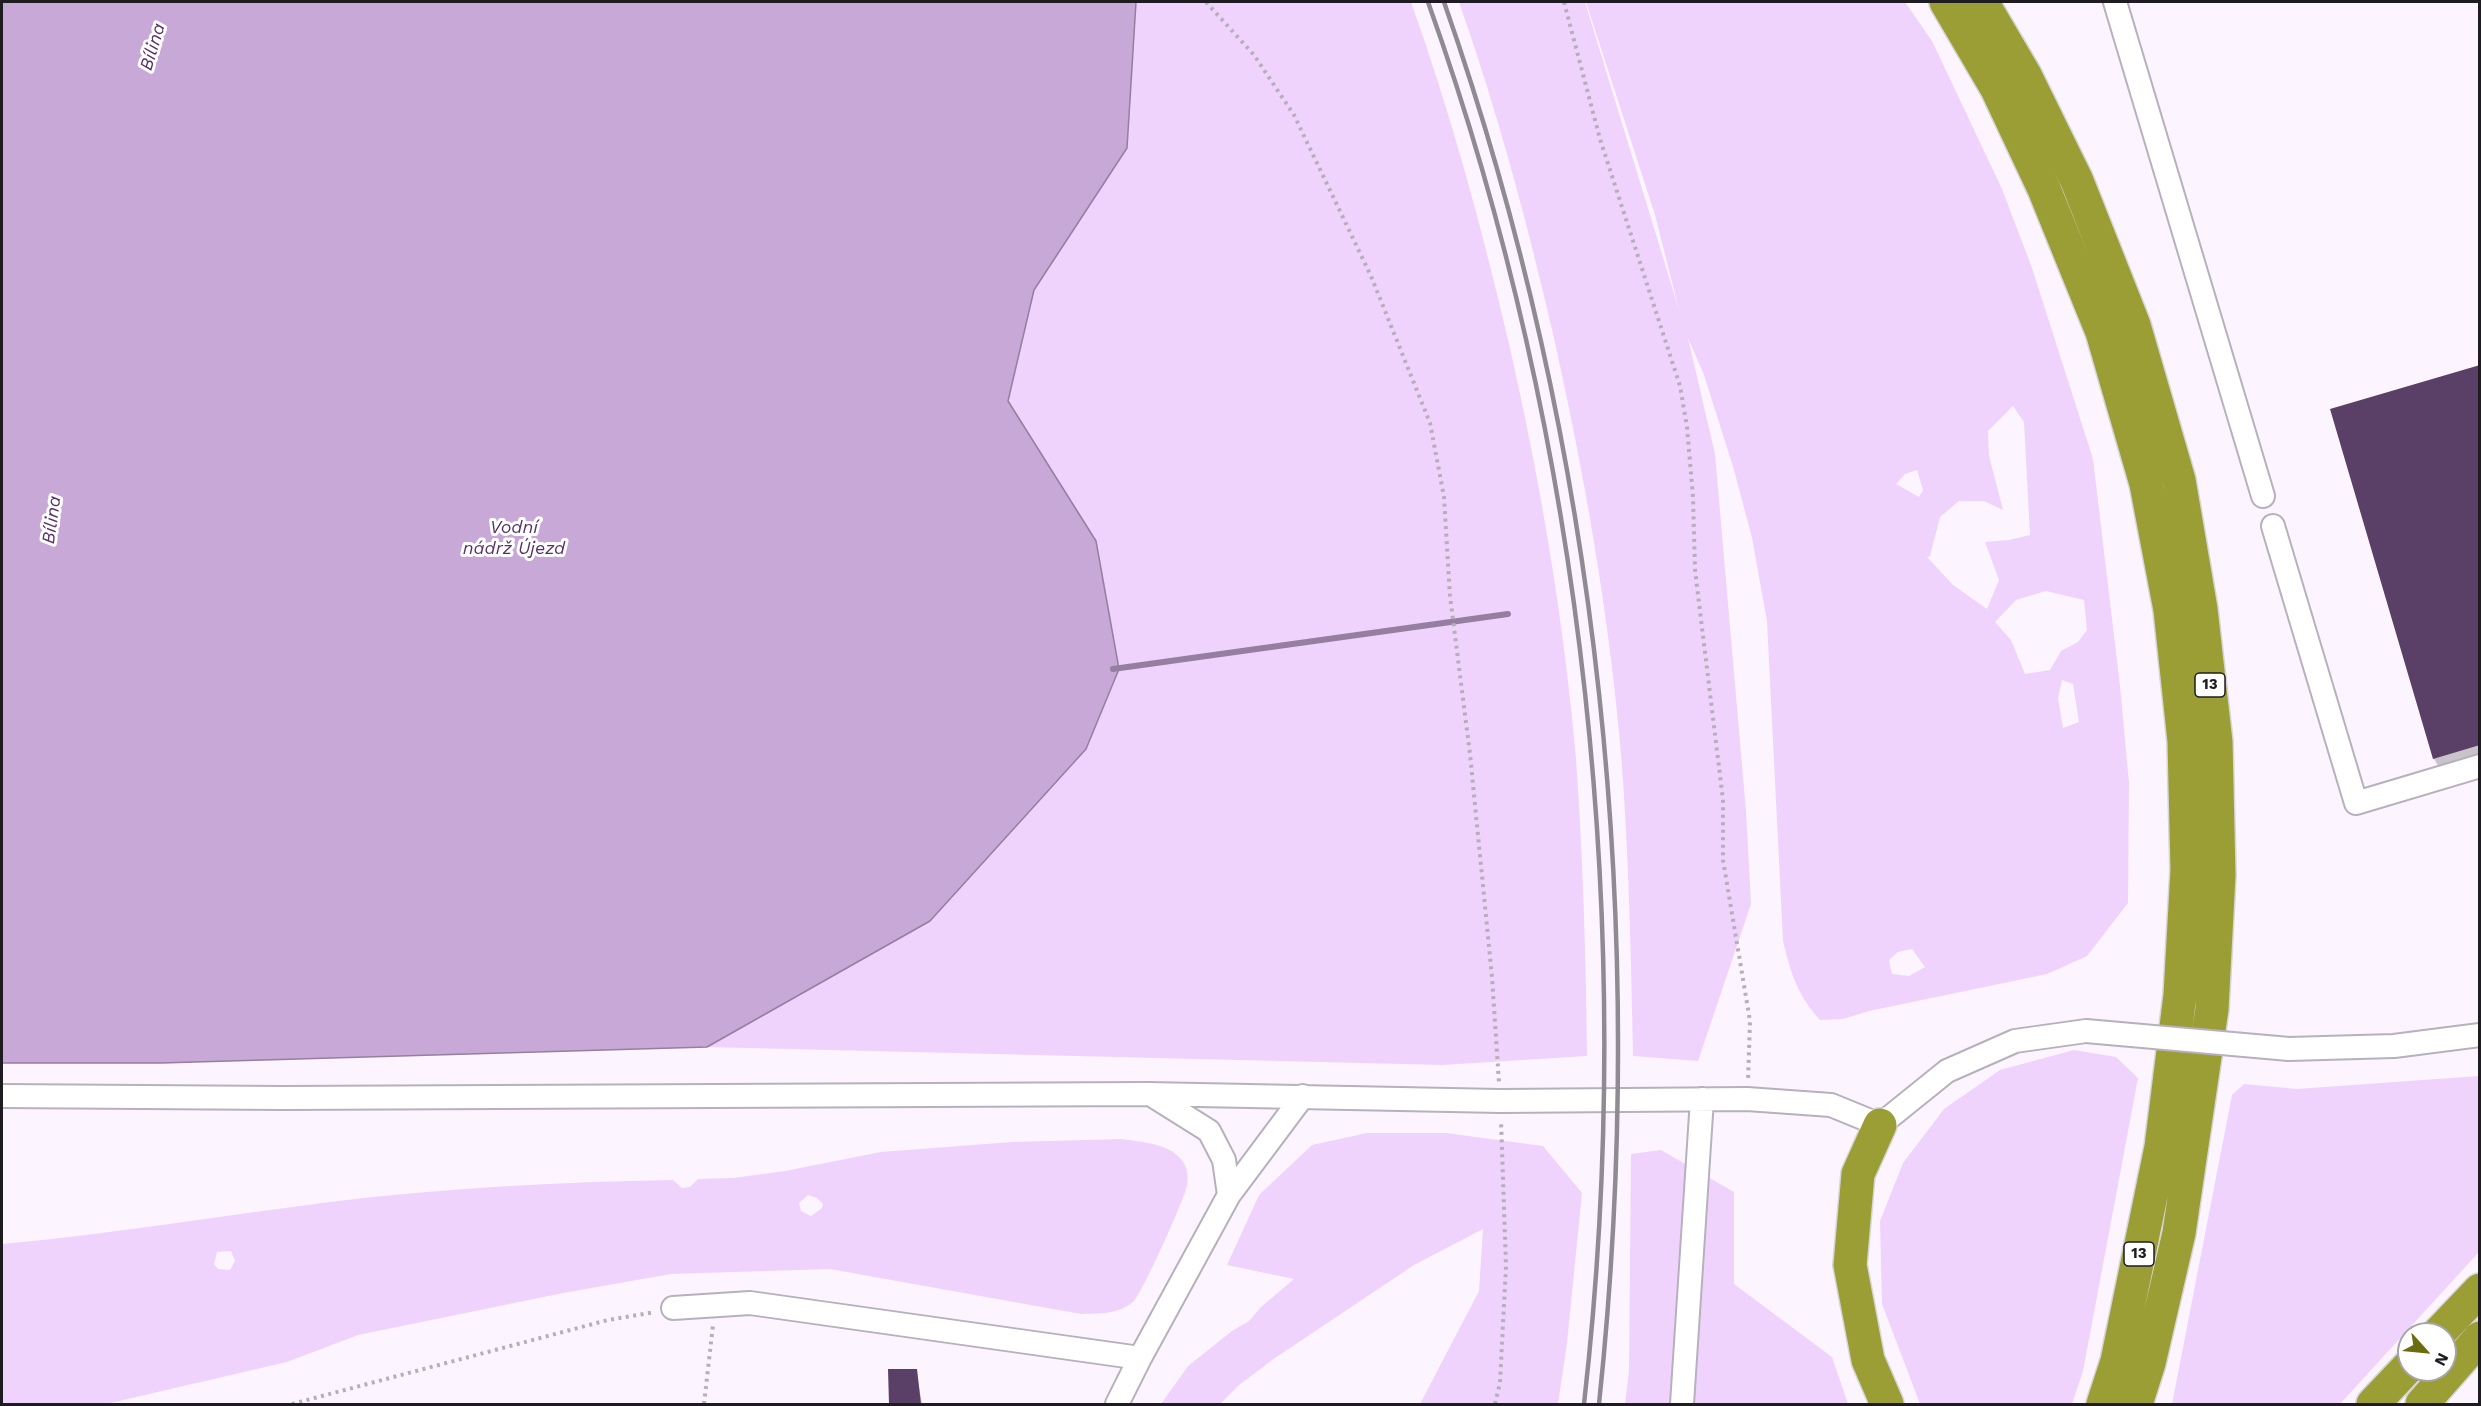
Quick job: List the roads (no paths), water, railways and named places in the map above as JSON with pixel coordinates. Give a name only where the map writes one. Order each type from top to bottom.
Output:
[{"type":"highway","name":"13","points":[[1946,2],[1997,88],[2030,159],[2102,332],[2146,484],[2170,610],[2184,741],[2187,870],[2180,995],[2133,1362],[2136,1404]]},
{"type":"highway","name":"13","points":[[1982,2],[2025,75],[2077,181],[2134,326],[2179,480],[2202,620],[2216,742],[2219,875],[2212,1009],[2179,1233],[2133,1362]]},
{"type":"highway","points":[[1880,1125],[1858,1174],[1850,1265],[1868,1360],[1887,1404]]},
{"type":"highway","points":[[2449,1322],[2480,1290]]},
{"type":"highway","points":[[2422,1404],[2480,1338]]},
{"type":"highway","points":[[2101,1404],[2133,1362]]},
{"type":"highway","points":[[2133,1362],[2142,1404]]},
{"type":"highway","points":[[2373,1404],[2397,1379]]},
{"type":"street","points":[[2115,2],[2263,496]]},
{"type":"street","points":[[2273,526],[2356,803],[2480,766]]},
{"type":"street","points":[[2,1096],[306,1098],[1148,1094],[1500,1101],[1702,1099],[1831,1105],[1880,1125],[1947,1071],[2015,1041],[2086,1031],[2289,1049],[2394,1047],[2480,1035]]},
{"type":"street","points":[[1148,1094],[1209,1131],[1224,1160],[1230,1195]]},
{"type":"street","points":[[1117,1404],[1230,1195],[1303,1096]]},
{"type":"street","points":[[1682,1404],[1702,1099]]},
{"type":"street","points":[[673,1308],[750,1303],[1140,1358]]},
{"type":"water","name":"Vodní nádrž Újezd","points":[[2,2],[1136,2],[1127,148],[1034,290],[1008,401],[1096,541],[1119,669],[1086,749],[930,921],[707,1047],[161,1063],[2,1063]]},
{"type":"waterway","points":[[1113,669],[1508,614]]},
{"type":"railway","points":[[1428,2],[1482,170],[1526,342],[1561,517],[1585,694],[1600,872],[1604,1050],[1599,1228],[1584,1404]]},
{"type":"railway","points":[[1444,2],[1498,172],[1541,344],[1575,518],[1599,694],[1613,872],[1618,1049],[1613,1227],[1599,1404]]},
{"type":"water label","name":"Bílina","points":[[153,47]]},
{"type":"water label","name":"Bílina","points":[[52,520]]}]
